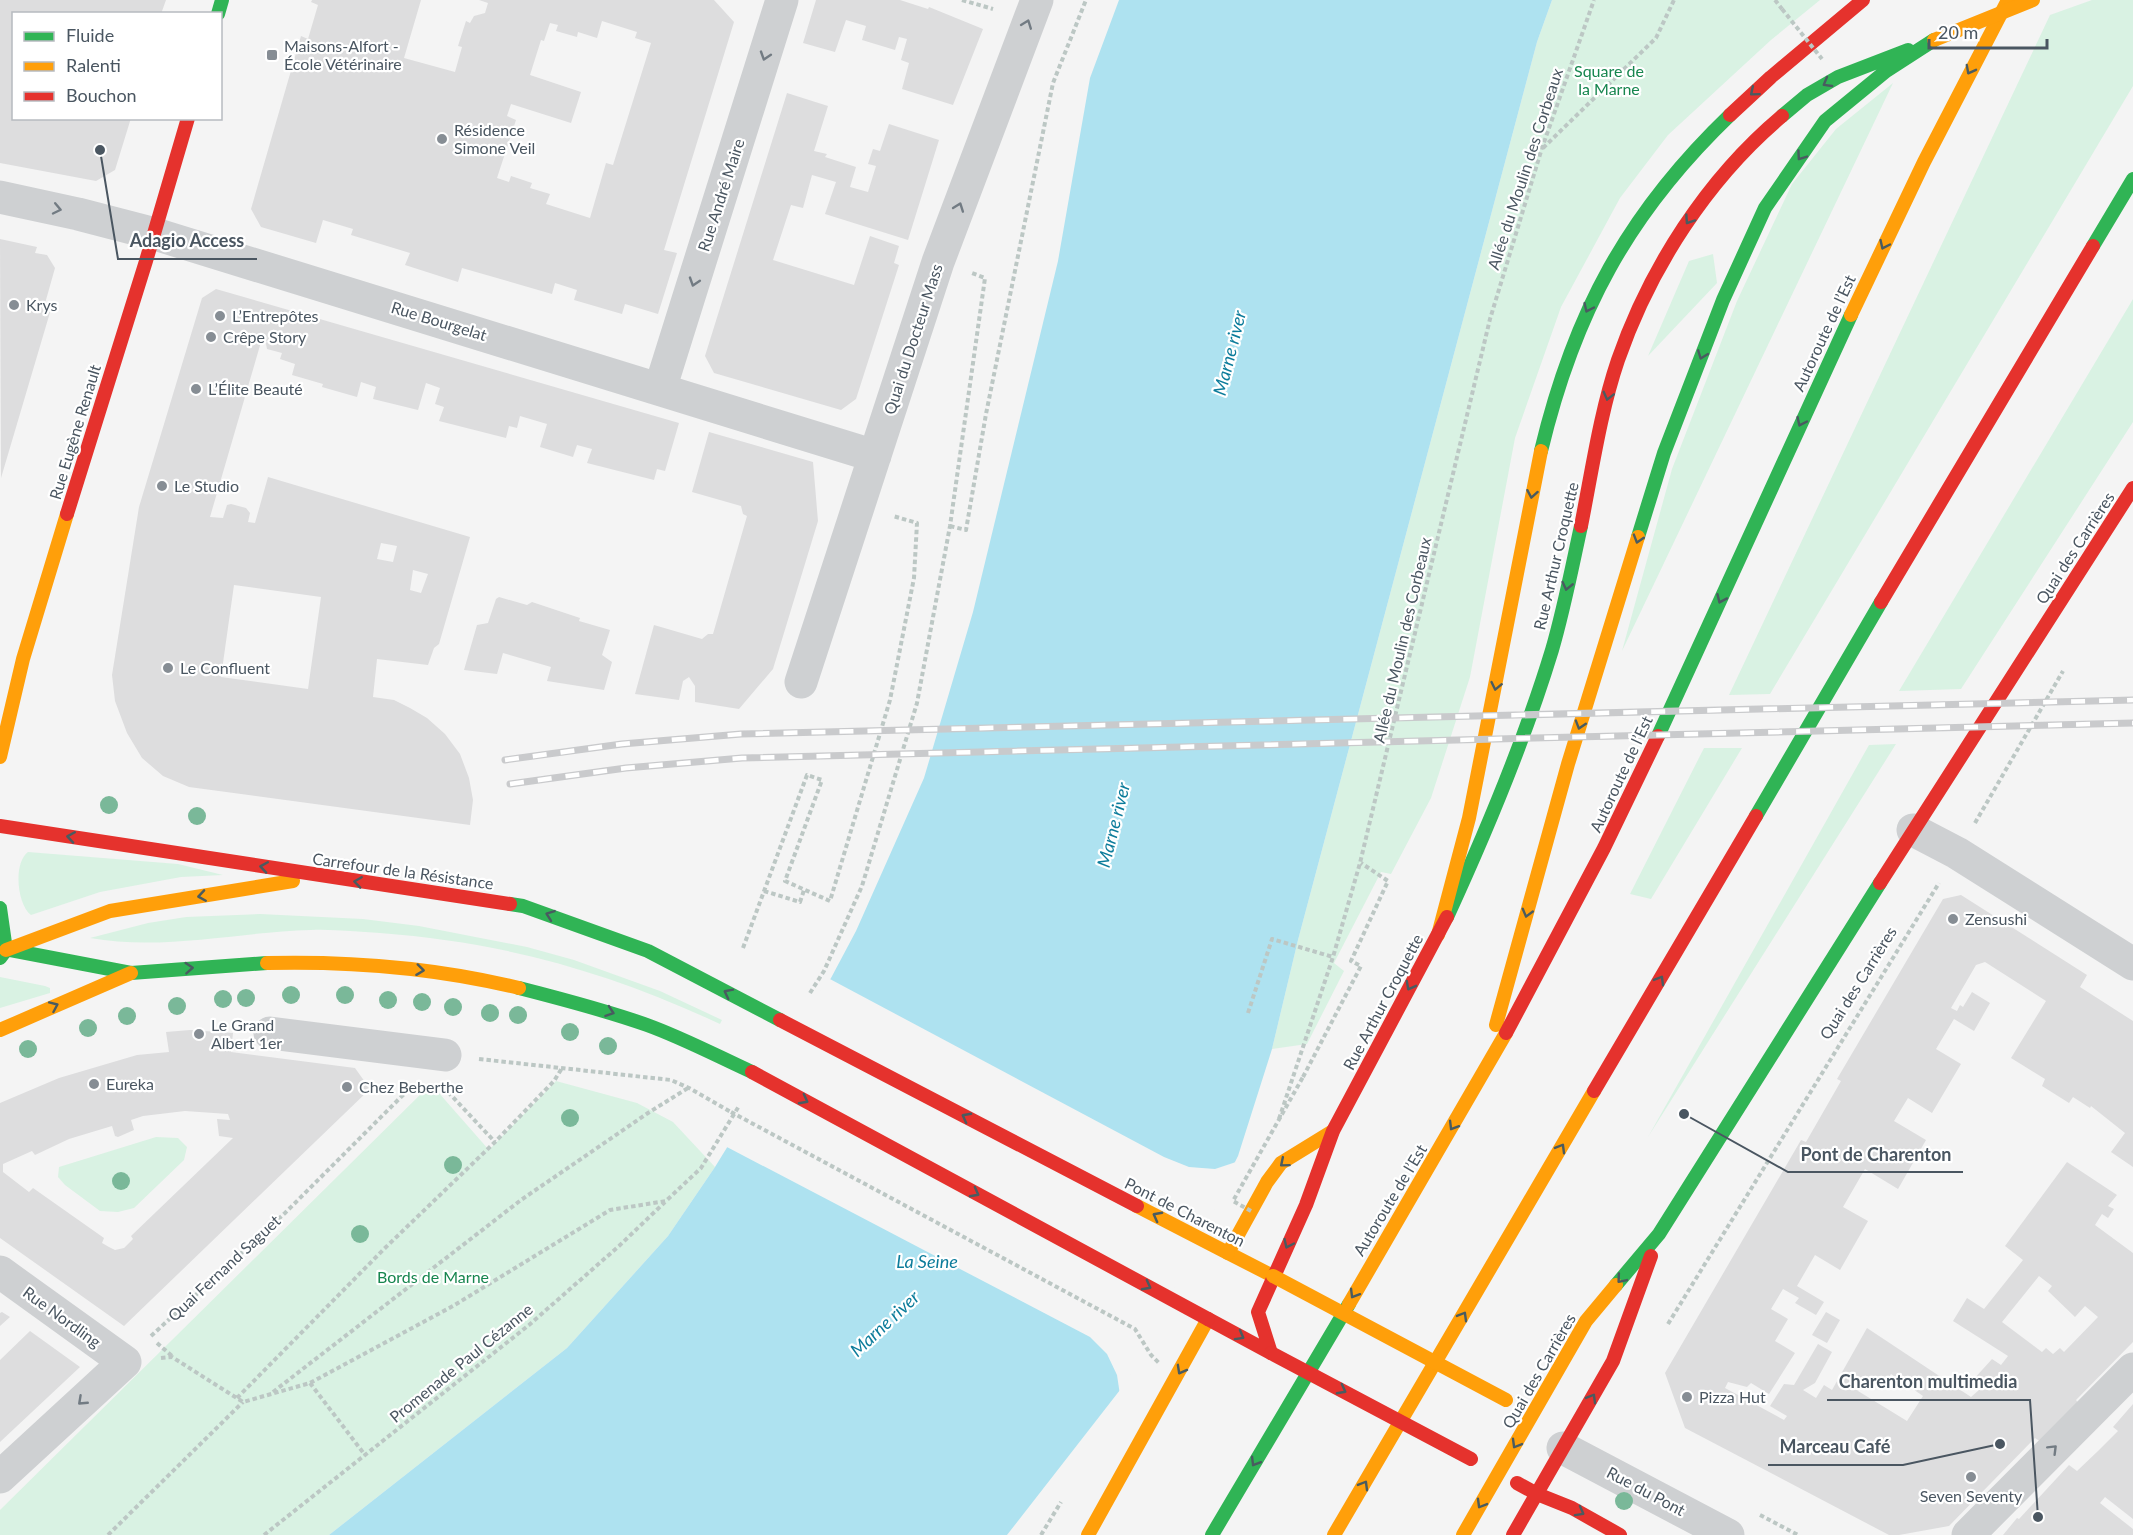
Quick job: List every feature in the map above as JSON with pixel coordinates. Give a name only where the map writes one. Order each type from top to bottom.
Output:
[{"type":"main road","points":[[1438,935],[1465,834],[1502,653],[1539,452],[1566,360],[1588,306],[1615,256],[1637,222],[1701,142],[1737,106],[1863,0]]},
{"type":"main road","name":"Autoroute de l’Est","points":[[1212,1535],[1482,1076],[1547,960],[1607,842],[1703,639],[1889,233],[1953,102],[2008,0]]},
{"type":"main road","points":[[1482,1076],[1568,764],[1664,453],[1723,300],[1765,208],[1825,121],[1883,65],[1934,40],[2033,0]]},
{"type":"main road","name":"Rue Arthur Croquette","points":[[1271,1353],[1253,1312],[1273,1276],[1306,1205],[1333,1131],[1438,935],[1476,854],[1510,773],[1552,649],[1569,581],[1607,399],[1618,361],[1650,285],[1669,250],[1696,210],[1731,167],[1770,126],[1807,95],[1838,77],[1883,65]]},
{"type":"main road","name":"Rue Eugène Renault","points":[[0,757],[7,721],[34,620],[155,234],[187,120]]},
{"type":"main road","points":[[1334,1535],[1988,420],[2133,179]]},
{"type":"main road","name":"Quai des Carrières","points":[[1463,1535],[1485,1466],[1586,1321],[1659,1234],[1913,830],[2133,488]]},
{"type":"main road","name":"Carrefour de la Résistance","points":[[0,826],[523,906],[648,951],[780,1020]]},
{"type":"main road","points":[[2,952],[110,911],[321,876]]},
{"type":"main road","points":[[0,908],[2,952]]},
{"type":"main road","points":[[2,952],[131,973],[258,963],[362,964],[473,978],[619,1015],[689,1042],[752,1072],[1271,1353],[1537,1494],[1572,1508],[1620,1535]]},
{"type":"main road","points":[[0,1030],[131,973]]},
{"type":"main road","name":"Pont de Charenton","points":[[780,1020],[1273,1276],[1523,1411]]},
{"type":"main road","points":[[1228,1253],[1244,1210],[1281,1163],[1333,1131]]},
{"type":"main road","name":"Quai des Carrières","points":[[1513,1535],[1537,1494],[1559,1444],[1613,1361],[1659,1234]]},
{"type":"main road","points":[[1208,1318],[1228,1316]]},
{"type":"main road","points":[[1088,1535],[1208,1318]]},
{"type":"street","name":"Rue André Maire","points":[[660,389],[783,0]]},
{"type":"street","name":"Quai du Docteur Mass","points":[[801,682],[938,262],[1037,0]]},
{"type":"street","name":"Rue Bourgelat","points":[[0,197],[155,234],[875,456]]},
{"type":"street","points":[[1913,830],[1957,854],[2133,964]]},
{"type":"street","points":[[270,1033],[436,1063]]},
{"type":"street","name":"Rue Nordling","points":[[0,1272],[125,1362]]},
{"type":"street","points":[[0,1477],[125,1362]]},
{"type":"street","points":[[1968,1535],[2133,1369]]},
{"type":"street","name":"Rue du Pont","points":[[1559,1444],[1728,1535]]},
{"type":"path","points":[[951,526],[966,530],[986,414],[1053,83],[1086,0]]},
{"type":"path","name":"Allée du Moulin des Corbeaux","points":[[1262,1162],[1287,1098],[1333,957],[1360,863],[1490,319],[1542,148],[1594,0]]},
{"type":"path","points":[[1542,148],[1656,38],[1674,0]]},
{"type":"path","points":[[1775,0],[1822,59]]},
{"type":"path","points":[[805,1000],[824,971],[862,886],[917,703],[951,526],[985,278],[938,262]]},
{"type":"path","points":[[744,948],[807,775],[822,780],[785,881],[830,901],[890,700],[914,578],[917,523],[859,506]]},
{"type":"path","name":"Quai des Carrières","points":[[1664,1333],[1701,1268],[1957,854],[2064,669]]},
{"type":"path","points":[[1244,1210],[1233,1201],[1303,1077],[1361,966],[1351,961],[1388,881],[1360,863]]},
{"type":"path","points":[[764,891],[800,902],[804,890]]},
{"type":"path","points":[[1248,1013],[1272,939],[1333,957]]},
{"type":"path","points":[[436,1063],[563,1068],[671,1080],[1136,1329],[1151,1355],[1160,1364]]},
{"type":"path","points":[[436,1063],[495,1142]]},
{"type":"path","name":"Quai Fernand Saguet","points":[[125,1362],[285,1212],[436,1063]]},
{"type":"path","points":[[237,1398],[385,1248],[495,1142],[563,1068]]},
{"type":"path","points":[[270,1394],[520,1200],[688,1088]]},
{"type":"path","name":"Promenade Paul Cézanne","points":[[264,1535],[529,1325],[618,1246],[701,1168],[744,1099]]},
{"type":"path","points":[[108,1535],[243,1402],[310,1383],[453,1306],[610,1210],[666,1201]]},
{"type":"path","points":[[151,1337],[172,1357],[243,1402]]},
{"type":"path","points":[[125,1362],[172,1357]]},
{"type":"path","points":[[310,1383],[365,1455]]},
{"type":"green space","name":"Square de la Marne","points":[[1552,0],[1820,0],[1771,40],[1668,135],[1620,198],[1561,307],[1515,438],[1470,677],[1431,798],[1391,874],[1381,872],[1334,963],[1344,971],[1307,1044],[1272,1049],[1298,940],[1537,42]]},
{"type":"green space","points":[[2092,0],[2133,0],[2133,86],[1770,694],[1729,695],[2050,15]]},
{"type":"green space","points":[[1893,83],[1622,651],[1672,469],[1737,301],[1792,184],[1836,129]]},
{"type":"green space","points":[[1713,254],[1717,283],[1648,356],[1689,261]]},
{"type":"green space","points":[[2133,299],[2133,422],[1961,689],[1899,691]]},
{"type":"green space","points":[[1896,744],[1648,1137],[1869,745]]},
{"type":"green space","points":[[1704,748],[1742,748],[1651,899],[1630,894]]},
{"type":"green space","points":[[28,852],[178,864],[223,875],[181,877],[100,892],[31,915],[26,910],[19,884],[20,865]]},
{"type":"green space","points":[[260,914],[363,919],[419,926],[527,947],[574,960],[660,991],[722,1020],[720,1024],[637,989],[554,962],[512,952],[425,937],[320,930],[145,943],[90,938],[148,923],[186,917]]},
{"type":"green space","points":[[0,977],[45,986],[50,988],[50,993],[0,1008]]},
{"type":"green space","name":"Bords de Marne","points":[[556,1081],[637,1103],[673,1122],[715,1167],[668,1236],[567,1348],[329,1535],[0,1535],[0,1510],[431,1084],[489,1150]]},
{"type":"green space","points":[[156,1137],[178,1138],[187,1147],[184,1160],[134,1208],[118,1212],[100,1211],[65,1185],[58,1177],[59,1167]]},
{"type":"water","name":"La Seine","points":[[1119,0],[1552,0],[1537,42],[1298,940],[1272,1049],[1238,1156],[1120,1390],[1007,1535],[329,1535],[567,1348],[668,1236],[715,1167],[831,978],[856,931],[924,778],[973,612],[1058,261],[1090,78]]},
{"type":"pier","points":[[828,978],[1164,1157],[1189,1167],[1215,1169],[1239,1161],[1120,1395],[1117,1375],[1107,1354],[1090,1337],[725,1146]]},
{"type":"building","points":[[0,0],[166,0],[162,12],[12,12],[12,120],[130,120],[115,170],[96,181],[0,163]]},
{"type":"building","points":[[312,0],[421,0],[404,58],[455,72],[462,47],[458,46],[466,21],[470,23],[474,16],[485,13],[488,3],[479,0],[714,0],[734,22],[664,250],[677,253],[658,314],[625,304],[622,314],[574,300],[577,290],[555,283],[552,294],[462,268],[458,282],[405,265],[410,253],[351,235],[353,229],[323,220],[316,243],[261,227],[251,209],[301,36],[308,39],[318,5],[311,2]],"holes":[[[602,21],[637,32],[635,38],[651,43],[613,165],[606,163],[590,218],[546,204],[550,194],[530,188],[532,183],[511,176],[509,182],[497,178],[516,120],[507,116],[511,104],[571,123],[581,92],[530,75],[541,40],[544,41],[550,23],[558,25],[556,31],[577,37],[578,32],[597,38]]]},
{"type":"building","points":[[816,0],[900,0],[928,9],[929,7],[983,29],[953,105],[902,89],[909,63],[901,60],[907,39],[899,37],[895,50],[862,40],[866,26],[846,20],[835,52],[803,43]]},
{"type":"building","points":[[787,93],[828,106],[814,151],[827,154],[825,157],[856,167],[850,187],[868,192],[876,166],[868,164],[873,149],[880,151],[889,124],[939,140],[908,240],[825,214],[836,182],[812,175],[803,208],[791,205],[773,260],[854,285],[870,236],[899,246],[894,263],[899,265],[856,399],[841,410],[714,373],[705,356]]},
{"type":"building","points":[[0,239],[37,247],[35,253],[47,255],[55,268],[44,307],[51,309],[1,478]]},
{"type":"building","points":[[216,289],[679,423],[665,471],[657,469],[654,480],[587,463],[592,449],[577,445],[573,457],[540,447],[547,424],[520,416],[517,428],[509,426],[506,438],[439,421],[444,407],[435,404],[440,388],[426,383],[418,410],[373,399],[376,387],[361,382],[357,397],[322,387],[323,384],[292,375],[295,364],[280,359],[282,353],[267,349],[266,344],[261,342],[210,517],[223,518],[227,505],[231,504],[246,508],[250,513],[248,522],[255,523],[268,477],[470,537],[439,644],[434,648],[428,665],[377,659],[373,697],[394,700],[410,708],[427,718],[445,734],[460,754],[469,778],[473,800],[470,825],[189,787],[163,776],[142,758],[127,733],[115,701],[112,675],[139,507],[202,298]],"holes":[[[381,543],[397,546],[393,562],[377,559]],[[413,570],[428,574],[421,593],[410,590]],[[234,585],[321,597],[308,689],[221,677]]]},
{"type":"building","points":[[709,432],[813,462],[818,521],[773,669],[739,709],[695,702],[695,686],[689,677],[683,681],[679,700],[635,694],[654,625],[702,639],[708,634],[713,634],[747,516],[743,514],[741,506],[692,492]]},
{"type":"building","points":[[499,597],[527,605],[532,602],[580,618],[579,621],[610,630],[602,655],[612,662],[604,690],[547,681],[551,667],[503,653],[497,674],[464,670],[477,625],[488,623],[496,599]]},
{"type":"building","points":[[1961,895],[2087,975],[2080,987],[2133,1021],[2133,1167],[2111,1152],[2125,1133],[2091,1106],[2090,1108],[2073,1097],[2069,1103],[2042,1086],[2045,1079],[2011,1058],[2046,1001],[1985,962],[1976,965],[1951,1008],[1957,1011],[1960,1005],[1963,1007],[1972,992],[1990,1003],[1974,1031],[1954,1019],[1936,1049],[1961,1064],[1932,1113],[1908,1098],[1894,1121],[1926,1140],[1898,1189],[1865,1169],[1843,1207],[1868,1221],[1840,1270],[1815,1255],[1797,1286],[1824,1302],[1816,1315],[1795,1303],[1799,1298],[1783,1289],[1771,1309],[1788,1319],[1775,1341],[1795,1353],[1769,1394],[1751,1383],[1747,1387],[1728,1382],[1725,1388],[1784,1420],[1787,1416],[1770,1406],[1784,1384],[1794,1385],[1818,1344],[1832,1352],[1815,1383],[1803,1390],[1816,1398],[1824,1385],[1832,1390],[1867,1328],[1971,1397],[1979,1390],[1973,1380],[1992,1359],[2001,1365],[2008,1356],[1953,1321],[1967,1298],[1984,1309],[2023,1260],[2005,1246],[2067,1162],[2117,1195],[2108,1206],[2114,1209],[2108,1218],[2102,1214],[2095,1225],[2133,1253],[2133,1342],[2076,1400],[2079,1404],[2041,1442],[2035,1438],[1949,1526],[1889,1535],[1685,1428],[1665,1373],[1801,1140],[1806,1142],[1841,1081],[1837,1079],[1943,899]],"holes":[[[2039,1276],[2052,1286],[2048,1291],[2075,1317],[2085,1306],[2098,1317],[2064,1352],[2060,1348],[2053,1354],[2046,1348],[2042,1352],[2002,1322]],[[1891,1374],[1923,1396],[1907,1421],[1858,1391],[1867,1377],[1883,1385]]]},
{"type":"building","points":[[190,1030],[233,1033],[231,1052],[355,1068],[370,1089],[124,1326],[0,1238],[0,1103],[59,1078],[137,1055],[169,1052],[166,1032]],"holes":[[[185,1111],[228,1114],[230,1120],[217,1119],[219,1136],[233,1138],[131,1236],[133,1239],[124,1248],[115,1250],[102,1243],[104,1238],[33,1188],[29,1192],[3,1172],[3,1164],[32,1151],[35,1155],[69,1139],[112,1126],[115,1136],[118,1137],[134,1130],[131,1120],[143,1116]]]},
{"type":"building","points":[[1826,1312],[1840,1320],[1827,1343],[1812,1335]]},
{"type":"building","points":[[0,1313],[10,1317],[0,1326]]},
{"type":"building","points":[[30,1331],[80,1367],[0,1442],[0,1360]]},
{"type":"building","points":[[2133,1404],[2133,1519],[2105,1497],[2100,1503],[2133,1529],[2133,1535],[2003,1535],[2069,1465],[2077,1471],[2118,1431],[2113,1427]]},
{"type":"railway","points":[[505,760],[622,744],[741,734],[2133,700]]},
{"type":"railway","points":[[510,784],[626,768],[742,758],[2133,723]]},
{"type":"traffic: fast","points":[[219,12],[222,0]]},
{"type":"traffic: fast","points":[[1638,537],[1664,453],[1723,300],[1765,208],[1825,121],[1886,71],[1934,40]]},
{"type":"traffic: fast","points":[[1782,116],[1807,95],[1838,77],[1908,50]]},
{"type":"traffic: fast","points":[[1541,451],[1554,401],[1570,354],[1588,310],[1610,268],[1634,228],[1662,189],[1730,115]]},
{"type":"traffic: fast","points":[[2093,246],[2133,179]]},
{"type":"traffic: fast","points":[[1658,736],[1851,315]]},
{"type":"traffic: fast","points":[[1447,917],[1504,785],[1541,684],[1560,619],[1581,526]]},
{"type":"traffic: fast","points":[[1756,816],[1881,602]]},
{"type":"traffic: fast","points":[[1616,1285],[1659,1234],[1880,883]]},
{"type":"traffic: fast","points":[[510,904],[523,906],[648,951],[780,1020]]},
{"type":"traffic: fast","points":[[0,908],[6,950],[0,958]]},
{"type":"traffic: fast","points":[[0,948],[131,973],[267,963]]},
{"type":"traffic: fast","points":[[519,988],[647,1025],[752,1072]]},
{"type":"traffic: fast","points":[[1212,1535],[1349,1304]]},
{"type":"traffic: slow","points":[[1851,315],[1924,162],[2008,0]]},
{"type":"traffic: slow","points":[[1934,40],[2033,0]]},
{"type":"traffic: slow","points":[[1438,935],[1469,818],[1541,451]]},
{"type":"traffic: slow","points":[[0,757],[23,659],[67,514]]},
{"type":"traffic: slow","points":[[1496,1025],[1568,764],[1638,537]]},
{"type":"traffic: slow","points":[[6,950],[110,911],[293,881]]},
{"type":"traffic: slow","points":[[267,963],[331,963],[394,967],[457,975],[519,988]]},
{"type":"traffic: slow","points":[[0,1030],[131,973]]},
{"type":"traffic: slow","points":[[1349,1304],[1506,1033]]},
{"type":"traffic: slow","points":[[1334,1535],[1594,1091]]},
{"type":"traffic: slow","points":[[1273,1276],[1228,1253],[1267,1182],[1281,1163],[1333,1131]]},
{"type":"traffic: slow","points":[[1137,1206],[1228,1253]]},
{"type":"traffic: slow","points":[[1273,1276],[1506,1400]]},
{"type":"traffic: slow","points":[[1463,1535],[1586,1321],[1616,1285]]},
{"type":"traffic: slow","points":[[1088,1535],[1208,1319]]},
{"type":"traffic: jam","points":[[1730,115],[1771,77],[1863,0]]},
{"type":"traffic: jam","points":[[1581,526],[1606,401],[1618,360],[1647,292],[1664,259],[1706,197],[1729,168],[1782,116]]},
{"type":"traffic: jam","points":[[67,514],[187,120]]},
{"type":"traffic: jam","points":[[1881,602],[2093,246]]},
{"type":"traffic: jam","points":[[1880,883],[2133,488]]},
{"type":"traffic: jam","points":[[1506,1033],[1604,848],[1658,736]]},
{"type":"traffic: jam","points":[[1594,1091],[1756,816]]},
{"type":"traffic: jam","points":[[0,826],[510,904]]},
{"type":"traffic: jam","points":[[1271,1353],[1258,1312],[1306,1205],[1333,1131],[1447,917]]},
{"type":"traffic: jam","points":[[780,1020],[1137,1206]]},
{"type":"traffic: jam","points":[[752,1072],[1208,1319]]},
{"type":"traffic: jam","points":[[1513,1535],[1613,1361],[1651,1256]]},
{"type":"traffic: jam","points":[[1208,1319],[1271,1353]]},
{"type":"traffic: jam","points":[[1271,1353],[1471,1459]]},
{"type":"traffic: jam","points":[[1517,1483],[1572,1508],[1620,1535]]},
{"type":"place","name":"Maisons-Alfort - École Vétérinaire","points":[[272,55]]},
{"type":"place","name":"Résidence Simone Veil","points":[[442,139]]},
{"type":"place","name":"Adagio Access","points":[[100,150]]},
{"type":"place","name":"Krys","points":[[14,305]]},
{"type":"place","name":"L’Entrepôtes","points":[[220,316]]},
{"type":"place","name":"Crêpe Story","points":[[211,337]]},
{"type":"place","name":"L’Élite Beauté","points":[[196,389]]},
{"type":"place","name":"Le Studio","points":[[162,486]]},
{"type":"place","name":"Le Confluent","points":[[168,668]]},
{"type":"place","name":"Zensushi","points":[[1953,919]]},
{"type":"place","name":"Le Grand Albert 1er","points":[[199,1034]]},
{"type":"place","name":"Eureka","points":[[94,1084]]},
{"type":"place","name":"Chez Beberthe","points":[[347,1087]]},
{"type":"place","name":"Pont de Charenton","points":[[1684,1114]]},
{"type":"place","name":"Pizza Hut","points":[[1687,1397]]},
{"type":"place","name":"Marceau Café","points":[[2000,1444]]},
{"type":"place","name":"Seven Seventy","points":[[1971,1477]]},
{"type":"place","name":"Charenton multimedia","points":[[2038,1517]]},
{"type":"water label","name":"Marne river","points":[[1230,353]]},
{"type":"water label","name":"Marne river","points":[[1114,825]]},
{"type":"water label","name":"Marne river","points":[[885,1324]]}]
